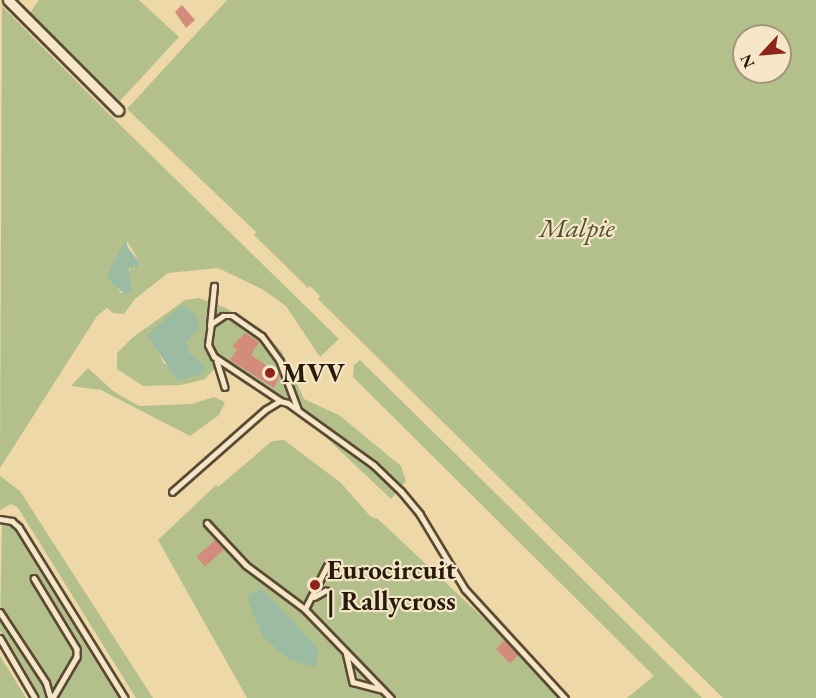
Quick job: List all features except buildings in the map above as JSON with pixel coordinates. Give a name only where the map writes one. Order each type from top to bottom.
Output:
[{"type":"street","points":[[8,0],[118,110]]},
{"type":"lane","points":[[214,286],[208,345],[216,359],[225,387]]},
{"type":"lane","points":[[210,326],[227,315],[254,328],[280,361],[298,409]]},
{"type":"lane","points":[[216,359],[280,401],[298,409],[374,465],[401,491],[420,514],[465,589],[565,698]]},
{"type":"lane","points":[[172,492],[265,410],[280,401]]},
{"type":"lane","points":[[0,519],[12,520],[19,527],[125,698]]},
{"type":"lane","points":[[207,523],[246,565],[304,609],[391,698]]},
{"type":"lane","points":[[304,609],[314,597],[327,566]]},
{"type":"lane","points":[[0,612],[52,698],[77,657],[77,649],[34,578]]},
{"type":"lane","points":[[314,597],[325,591]]},
{"type":"lane","points":[[0,638],[35,698]]},
{"type":"lane","points":[[344,650],[353,682],[383,691]]},
{"type":"green space","points":[[39,0],[139,0],[179,37],[120,101],[30,13]]},
{"type":"green space","name":"Malpie","points":[[227,0],[816,0],[816,698],[723,698],[318,299],[320,296],[310,286],[308,288],[254,235],[256,232],[127,109]]},
{"type":"green space","points":[[2,6],[339,339],[320,357],[286,306],[262,289],[218,268],[168,273],[135,299],[124,314],[113,313],[107,308],[97,316],[0,468]],"holes":[[[127,241],[142,266],[130,266],[130,287],[121,293],[107,274]]]},
{"type":"green space","points":[[199,298],[226,308],[261,329],[282,352],[304,399],[339,415],[401,466],[406,481],[391,499],[314,426],[281,400],[251,387],[222,367],[222,361],[205,379],[181,385],[143,386],[117,369],[117,353],[132,338],[185,300]],"holes":[[[187,341],[189,352],[205,366],[164,364],[156,347]]]},
{"type":"green space","points":[[360,360],[702,698],[627,698],[654,676],[353,377],[354,365]]},
{"type":"green space","points":[[88,368],[113,391],[139,406],[192,404],[214,397],[225,402],[219,415],[190,436],[101,390],[71,386]]},
{"type":"green space","name":"Eurocircuit | Rallycross","points":[[284,440],[341,483],[370,516],[378,519],[496,630],[503,631],[562,698],[247,698],[158,540],[216,485],[218,487],[272,441]]},
{"type":"green space","points":[[0,476],[20,491],[153,698],[136,698],[18,508],[11,504],[0,510]]},
{"type":"green space","points":[[2,521],[16,528],[122,698],[40,698],[0,631]]},
{"type":"green space","points":[[0,656],[26,698],[0,698]]},
{"type":"shaded area","points":[[126,240],[128,248],[142,265],[129,268],[132,291],[127,295],[113,285],[107,274]]},
{"type":"shaded area","points":[[182,305],[195,314],[200,328],[187,341],[189,352],[205,366],[203,374],[177,380],[147,335]]},
{"type":"shaded area","points":[[262,589],[314,644],[319,653],[315,667],[290,660],[263,637],[248,601],[249,594]]},
{"type":"place","name":"MVV","points":[[270,373]]},
{"type":"place","name":"Eurocircuit | Rallycross","points":[[315,585]]}]
